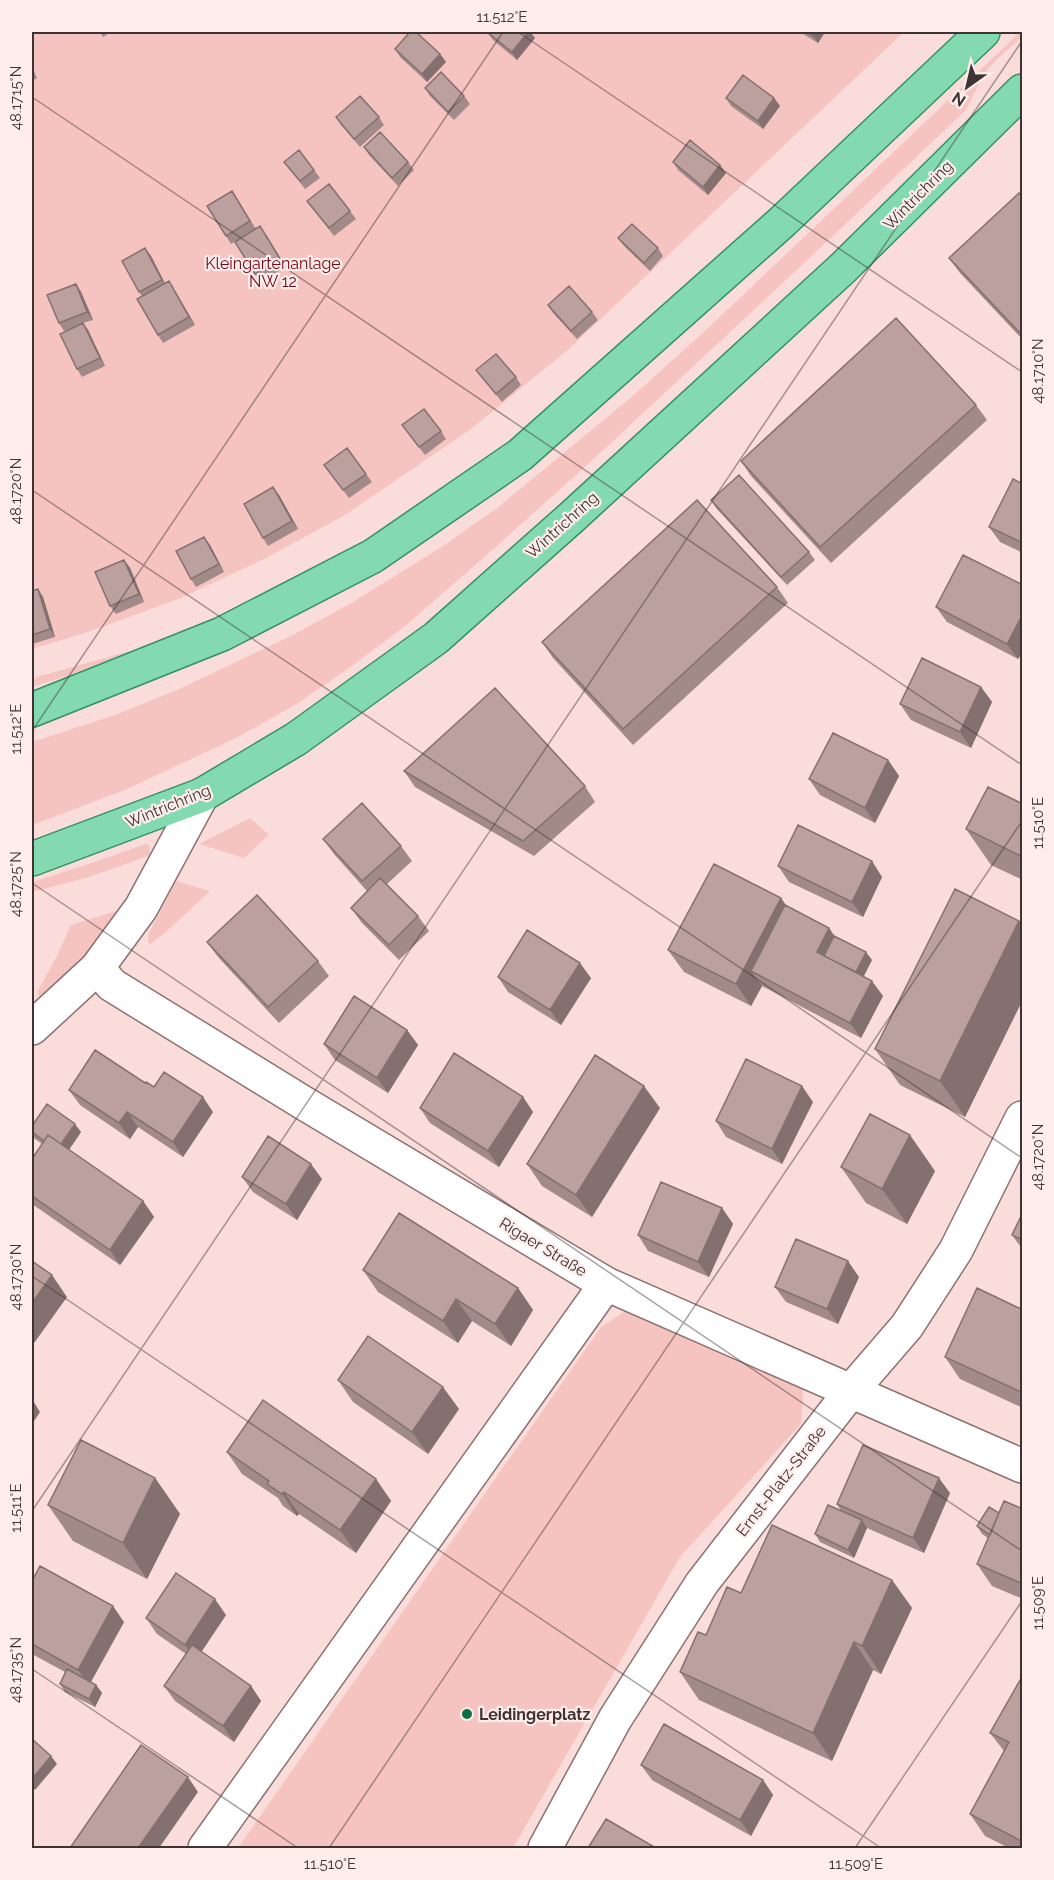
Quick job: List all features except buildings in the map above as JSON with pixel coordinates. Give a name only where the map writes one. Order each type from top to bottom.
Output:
[{"type":"main road","points":[[32,710],[222,634],[373,556],[520,454],[782,222],[983,32]]},
{"type":"main road","name":"Wintrichring","points":[[32,859],[202,795],[296,739],[436,638],[572,517],[843,268],[1023,91]]},
{"type":"street","points":[[32,1028],[97,968],[141,908],[202,795]]},
{"type":"street","name":"Rigaer Straße","points":[[97,968],[112,985],[606,1284],[1023,1466]]},
{"type":"street","name":"Ernst-Platz-Straße","points":[[545,1848],[615,1719],[702,1583],[851,1391],[907,1326],[956,1250],[1023,1118]]},
{"type":"street","points":[[205,1848],[606,1284]]},
{"type":"green space","name":"Kleingartenanlage NW 12","points":[[32,32],[904,32],[569,349],[471,429],[345,515],[264,559],[181,598],[91,631],[32,649]]},
{"type":"green space","points":[[1022,32],[1022,37],[985,73],[965,111],[598,455],[404,627],[295,705],[236,738],[125,790],[32,825],[32,742],[118,714],[179,689],[293,635],[353,602],[443,546],[497,508],[635,394],[707,329]]},
{"type":"green space","points":[[134,650],[70,675],[32,687],[36,677]]},
{"type":"green space","points":[[250,818],[269,835],[244,858],[199,844]]},
{"type":"green space","points":[[148,843],[151,855],[89,877],[32,892],[32,882]]},
{"type":"green space","points":[[176,881],[210,891],[149,945],[148,935]]},
{"type":"green space","points":[[120,910],[79,967],[40,999],[37,992],[71,925]]},
{"type":"green space","points":[[630,1308],[804,1383],[801,1424],[680,1557],[513,1848],[238,1848],[601,1327]]},
{"type":"place","name":"Leidingerplatz","points":[[467,1714]]}]
